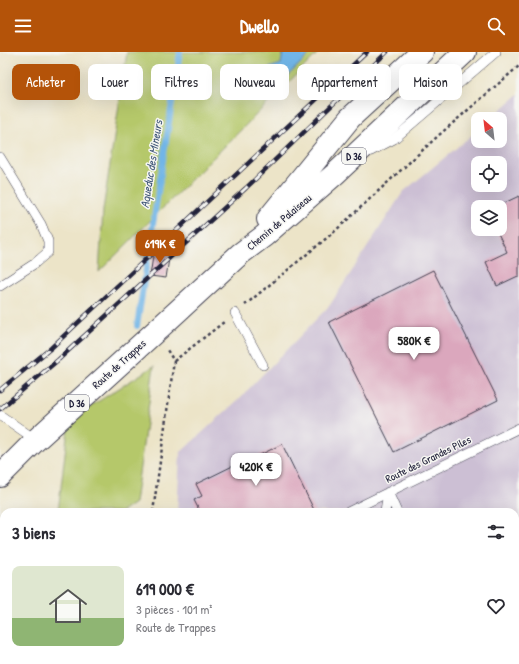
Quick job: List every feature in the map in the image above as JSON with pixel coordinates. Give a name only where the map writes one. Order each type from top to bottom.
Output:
[{"type":"main road","name":"Chemin de Palaiseau","points":[[240,254],[350,118],[422,52]]},
{"type":"main road","name":"Chemin de Palaiseau","points":[[240,254],[264,236],[344,165],[465,52]]},
{"type":"main road","name":"Route de Trappes","points":[[0,476],[36,440],[240,254]]},
{"type":"lane","points":[[344,165],[394,139],[496,52]]},
{"type":"lane","points":[[0,157],[41,224],[48,241],[48,252],[34,264],[0,286]]},
{"type":"lane","points":[[235,313],[263,365]]},
{"type":"lane","points":[[0,415],[36,440]]},
{"type":"lane","name":"Route des Grandes Piles","points":[[356,508],[519,428]]},
{"type":"lane","points":[[386,508],[388,492]]},
{"type":"lane","points":[[388,492],[395,508]]},
{"type":"path","points":[[154,508],[174,361],[334,232],[439,135],[519,66]]},
{"type":"shaded area","points":[[519,94],[519,508],[177,508],[180,453],[239,399],[330,305],[403,192],[471,136],[471,148],[507,148],[507,112],[498,112]]},
{"type":"green space","points":[[127,52],[319,52],[307,64],[297,64],[297,74],[289,82],[289,64],[220,64],[220,100],[271,100],[99,272],[103,210],[120,100],[143,100],[143,64],[125,64]]},
{"type":"green space","points":[[154,366],[135,503],[128,508],[58,508],[69,420]]},
{"type":"water","points":[[283,52],[312,52],[300,64],[297,64],[297,67],[289,74],[289,64],[281,64]]},
{"type":"building","points":[[519,196],[519,278],[518,276],[497,286],[486,262],[507,252],[499,236],[507,236],[507,202]]},
{"type":"building","points":[[154,250],[170,252],[166,278],[150,276]]},
{"type":"building","points":[[433,270],[498,400],[394,452],[329,322]]},
{"type":"building","points":[[282,444],[313,508],[198,508],[194,500],[202,496],[196,484],[247,459],[248,461]]},
{"type":"waterway","name":"Aqueduc des Mineurs","points":[[137,326],[180,52]]},
{"type":"railway","points":[[0,390],[51,348],[367,52]]},
{"type":"railway","points":[[0,409],[58,360],[246,188],[387,52]]}]
